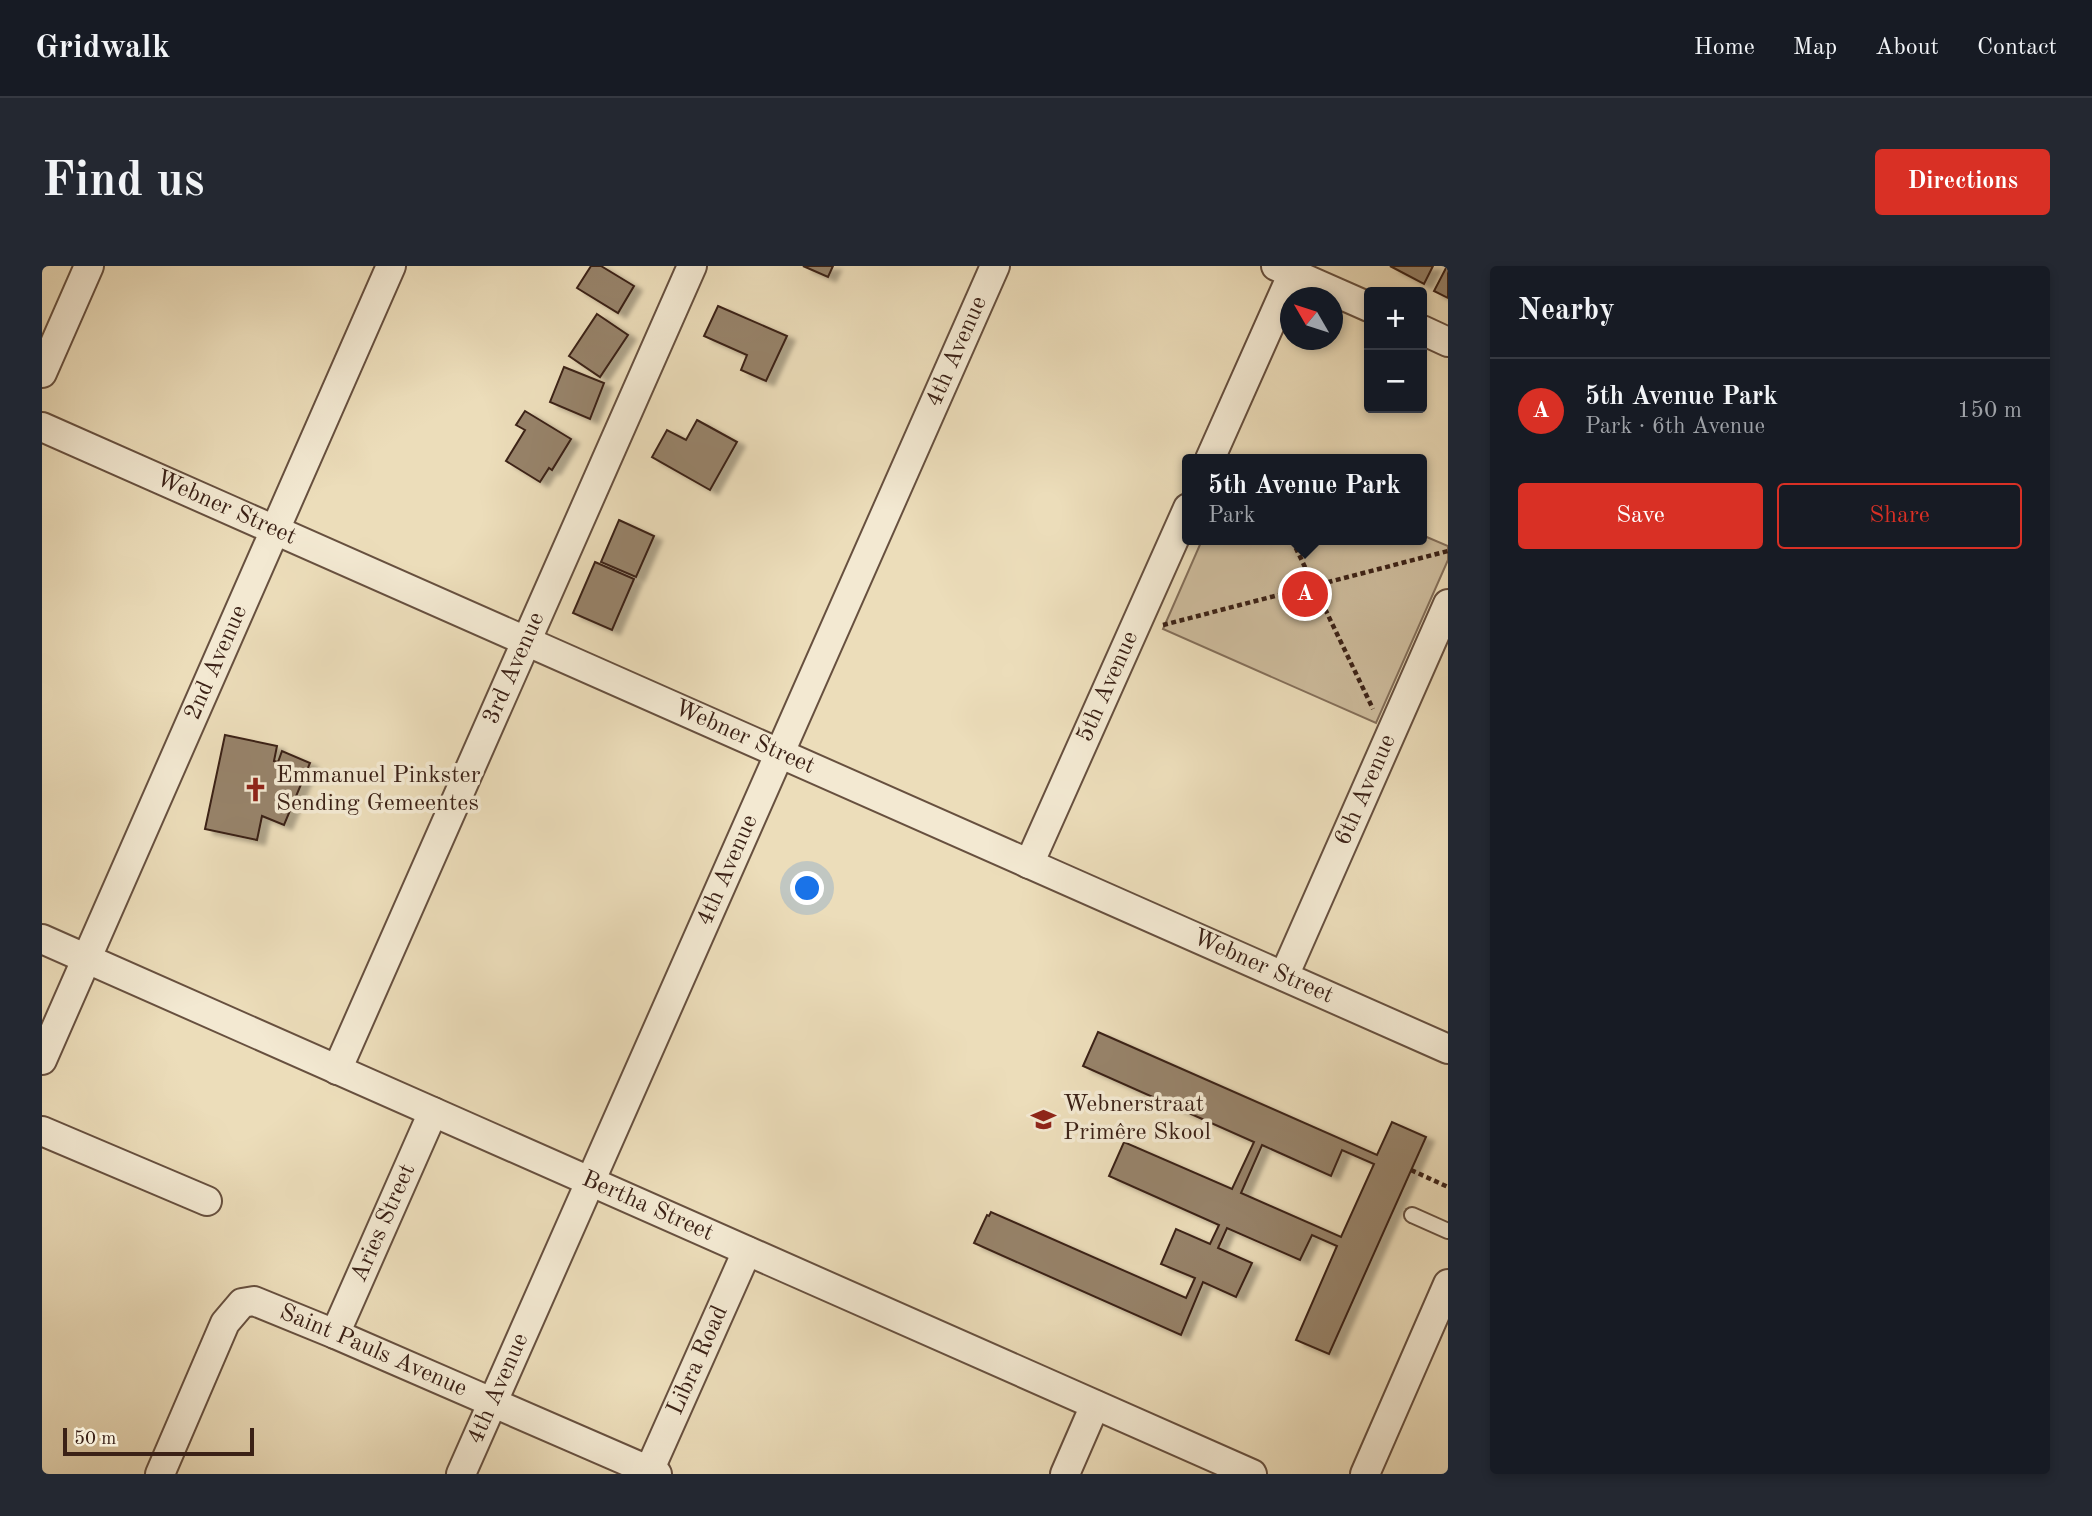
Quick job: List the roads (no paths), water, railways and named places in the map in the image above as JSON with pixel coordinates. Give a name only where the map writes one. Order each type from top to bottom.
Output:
[{"type":"street","points":[[42,373],[89,266]]},
{"type":"street","name":"2nd Avenue","points":[[42,1060],[391,266]]},
{"type":"street","name":"3rd Avenue","points":[[337,1070],[692,266]]},
{"type":"street","name":"4th Avenue","points":[[461,1474],[995,266]]},
{"type":"street","points":[[1212,454],[1288,268],[1364,305]]},
{"type":"street","points":[[1427,332],[1448,342]]},
{"type":"street","name":"Webner Street","points":[[42,428],[1448,1049]]},
{"type":"street","name":"5th Avenue","points":[[1029,864],[1182,521]]},
{"type":"street","name":"6th Avenue","points":[[1284,976],[1448,604]]},
{"type":"street","name":"Bertha Street","points":[[42,940],[1252,1474]]},
{"type":"street","name":"Aries Street","points":[[335,1334],[433,1112]]},
{"type":"street","points":[[42,1131],[207,1201]]},
{"type":"street","name":"Libra Road","points":[[653,1472],[747,1251]]},
{"type":"street","points":[[1365,1474],[1448,1284]]},
{"type":"street","name":"Saint Pauls Avenue","points":[[160,1474],[226,1323],[242,1303],[254,1301],[653,1472]]},
{"type":"street","points":[[1065,1474],[1095,1405]]},
{"type":"lane","points":[[1412,1215],[1448,1231]]},
{"type":"place","name":"5th Avenue Park","points":[[1305,594]]},
{"type":"place","name":"Emmanuel Pinkster Sending Gemeentes","points":[[256,790]]},
{"type":"place","name":"Webnerstraat Primêre Skool","points":[[1043,1119]]}]
